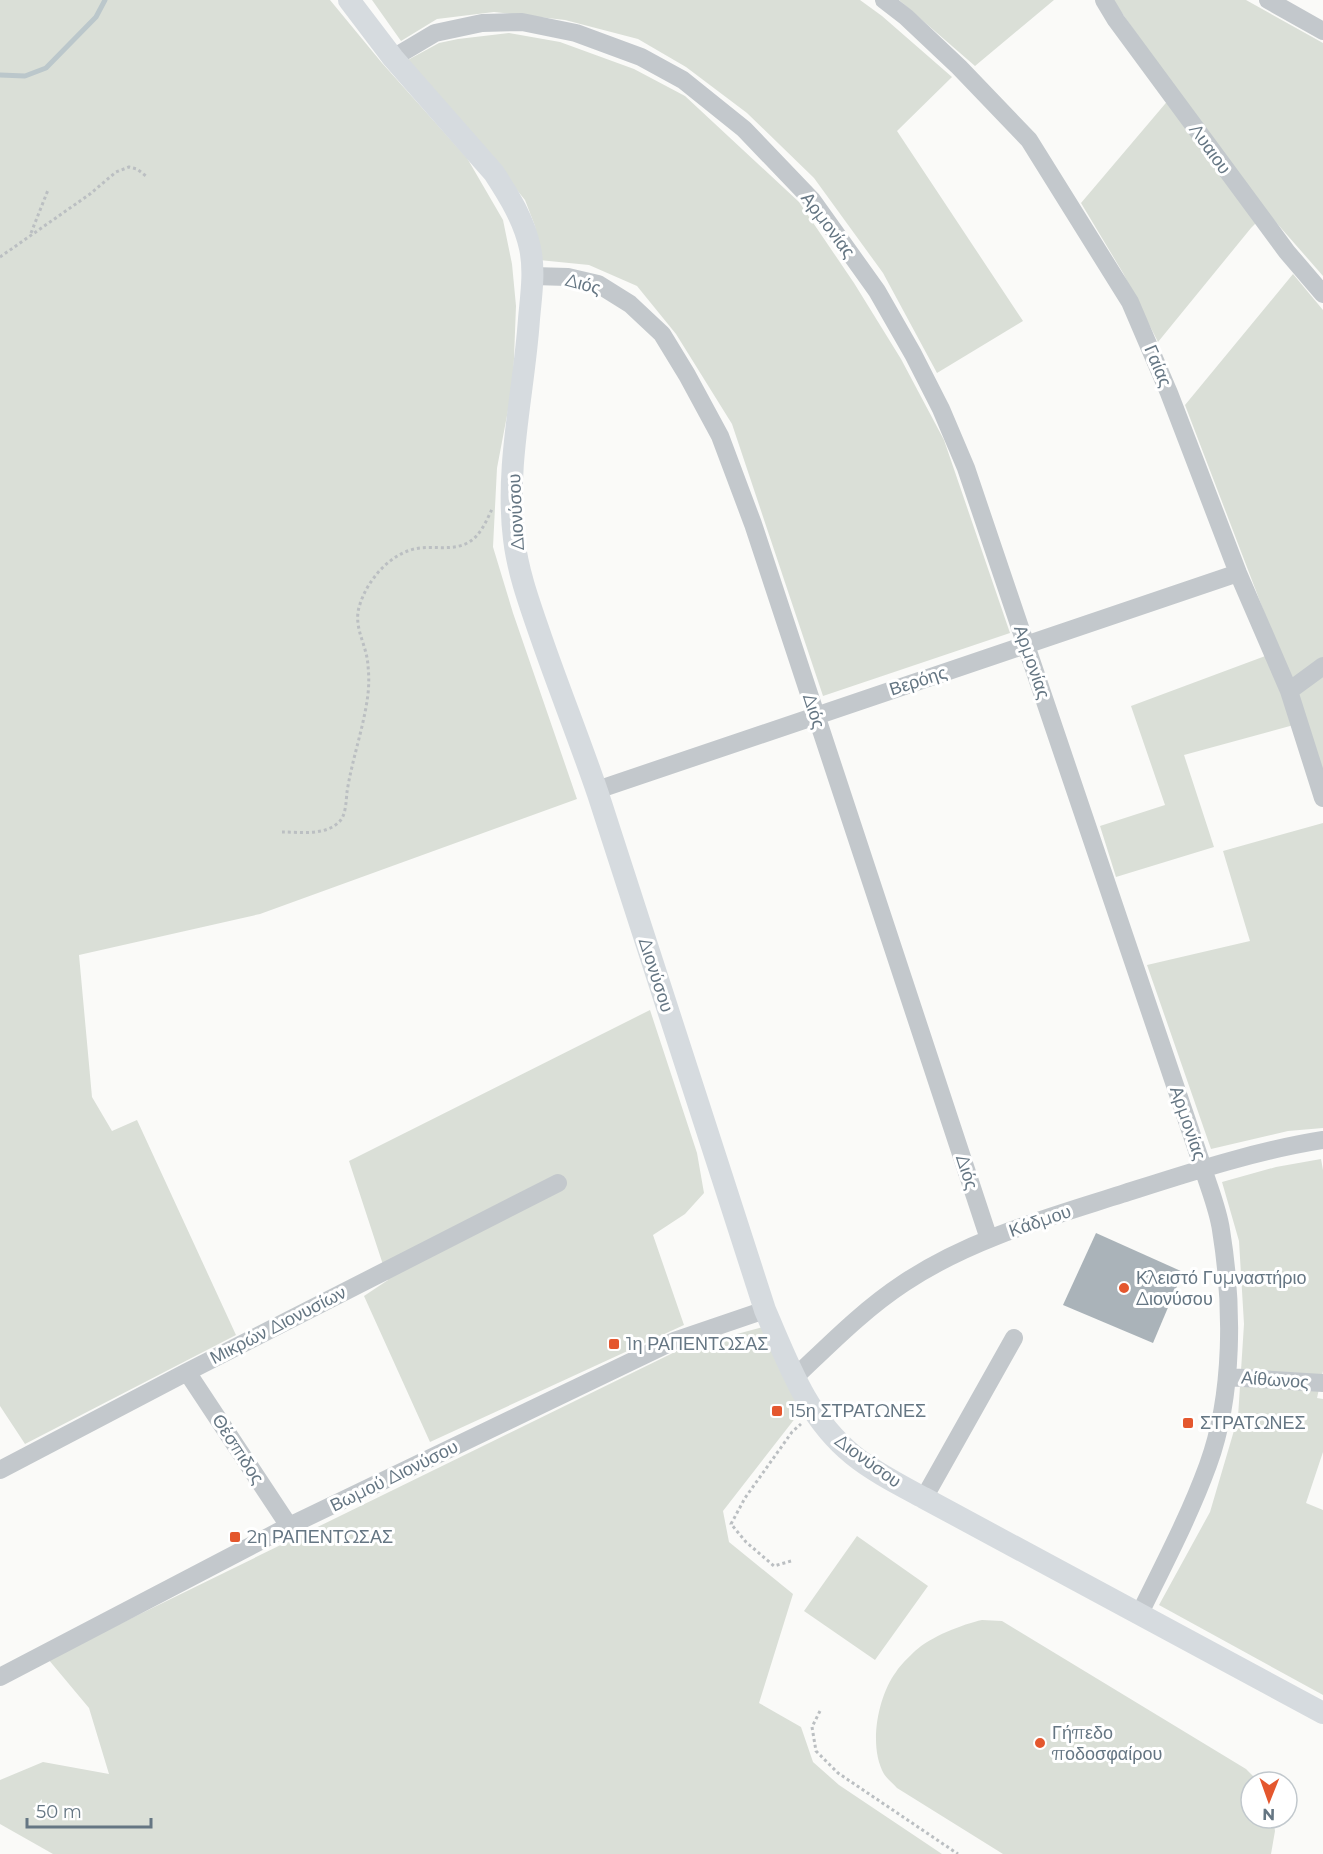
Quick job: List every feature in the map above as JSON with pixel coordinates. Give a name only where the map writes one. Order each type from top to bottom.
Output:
[{"type":"main road","name":"Διονύσου","points":[[349,0],[393,58],[494,173],[520,218],[530,247],[533,276],[514,464],[512,514],[514,539],[526,594],[597,790],[765,1310],[794,1378],[813,1412],[831,1434],[853,1455],[872,1468],[1323,1713]]},
{"type":"street","name":"Γαίας","points":[[884,0],[906,17],[959,68],[1029,140],[1130,302],[1289,691],[1323,798]]},
{"type":"street","name":"Λυαιου","points":[[1104,0],[1116,20],[1280,243],[1323,294]]},
{"type":"street","points":[[1268,0],[1323,31]]},
{"type":"street","name":"Αρμονίας","points":[[393,58],[435,33],[482,23],[522,22],[576,33],[641,57],[683,80],[744,129],[812,200],[877,291],[941,409],[966,468],[1203,1168],[1221,1228],[1229,1310],[1227,1377],[1219,1425],[1208,1464],[1178,1535],[1139,1615]]},
{"type":"street","name":"Διός","points":[[533,276],[568,278],[598,284],[630,304],[662,334],[720,436],[753,524],[989,1239]]},
{"type":"street","name":"Βερόης","points":[[597,790],[1239,573]]},
{"type":"street","points":[[1289,691],[1323,666]]},
{"type":"street","name":"Κάδμου","points":[[794,1378],[868,1310],[903,1283],[942,1260],[1035,1222],[1203,1168],[1262,1152],[1323,1140]]},
{"type":"street","name":"Μικρών Διονυσίων","points":[[0,1470],[558,1183]]},
{"type":"street","name":"Βωμού Διονύσου","points":[[0,1677],[289,1526],[674,1341],[765,1310]]},
{"type":"street","points":[[924,1498],[1014,1338]]},
{"type":"street","name":"Θέσπιδος","points":[[187,1372],[289,1526]]},
{"type":"street","name":"Αίθωνος","points":[[1227,1377],[1323,1383]]},
{"type":"path","points":[[0,257],[123,168],[137,169],[146,176]]},
{"type":"path","points":[[31,235],[48,190]]},
{"type":"path","points":[[282,832],[315,832],[330,829],[340,822],[345,811],[354,753],[364,716],[369,678],[368,662],[357,629],[357,618],[360,602],[373,579],[399,553],[418,548],[456,548],[470,542],[481,529],[494,504]]},
{"type":"path","points":[[791,1561],[774,1566],[746,1542],[731,1524],[745,1498],[792,1432],[813,1412]]},
{"type":"path","points":[[820,1711],[812,1727],[816,1751],[838,1773],[958,1854]]},
{"type":"shaded area","points":[[0,0],[330,0],[382,63],[467,158],[503,220],[512,264],[516,306],[513,384],[497,468],[493,547],[513,613],[577,799],[260,914],[79,955],[92,1097],[112,1131],[137,1120],[236,1335],[25,1444],[0,1406]]},
{"type":"shaded area","points":[[372,0],[860,0],[882,16],[952,77],[897,131],[1023,321],[937,373],[883,273],[814,178],[747,113],[686,67],[638,39],[565,20],[494,12],[437,19],[401,41]]},
{"type":"shaded area","points":[[899,0],[1054,0],[975,66]]},
{"type":"shaded area","points":[[1113,0],[1246,0],[1323,43],[1323,276],[1267,212],[1251,228],[1158,342],[1123,273],[1081,203],[1176,91]]},
{"type":"shaded area","points":[[509,33],[560,42],[634,69],[685,96],[799,202],[854,283],[901,359],[944,440],[1010,633],[823,696],[732,424],[676,334],[637,286],[589,265],[539,260],[535,226],[525,200],[473,136],[406,61],[439,43]]},
{"type":"shaded area","points":[[1293,274],[1323,310],[1323,782],[1301,723],[1184,755],[1214,847],[1116,877],[1100,826],[1165,805],[1131,706],[1279,651],[1185,405]]},
{"type":"shaded area","points":[[1323,823],[1323,1128],[1288,1131],[1211,1149],[1147,965],[1250,941],[1223,851]]},
{"type":"shaded area","points":[[650,1010],[697,1153],[704,1193],[685,1214],[653,1235],[684,1325],[430,1442],[364,1296],[388,1280],[349,1161]]},
{"type":"shaded area","points":[[1321,1159],[1323,1170],[1323,1371],[1317,1398],[1323,1399],[1323,1452],[1306,1503],[1323,1510],[1323,1695],[1159,1605],[1210,1512],[1238,1417],[1244,1324],[1239,1241],[1222,1182],[1276,1167]]},
{"type":"shaded area","points":[[763,1327],[800,1412],[723,1511],[729,1542],[793,1594],[759,1703],[801,1727],[813,1762],[839,1785],[942,1854],[53,1854],[0,1824],[0,1780],[43,1762],[109,1774],[89,1708],[48,1659],[681,1349]]},
{"type":"shaded area","points":[[857,1536],[928,1586],[875,1660],[804,1611]]},
{"type":"shaded area","name":"Γήπεδο ποδοσφαίρου","points":[[982,1620],[1002,1621],[1246,1769],[1239,1770],[1239,1830],[1275,1830],[1271,1854],[1003,1854],[897,1788],[884,1774],[877,1750],[877,1722],[884,1694],[898,1669],[915,1651],[929,1641]]},
{"type":"building","name":"Κλειστό Γυμναστήριο Διονύσου","points":[[1096,1233],[1183,1272],[1153,1343],[1063,1305]]},
{"type":"waterway","points":[[0,75],[25,76],[46,68],[96,17],[105,0]]},
{"type":"place","name":"Κλειστό Γυμναστήριο Διονύσου","points":[[1124,1288]]},
{"type":"place","name":"1η ΡΑΠΕΝΤΩΣΑΣ","points":[[614,1344]]},
{"type":"place","name":"15η ΣΤΡΑΤΩΝΕΣ","points":[[777,1411]]},
{"type":"place","name":"ΣΤΡΑΤΩΝΕΣ","points":[[1188,1423]]},
{"type":"place","name":"2η ΡΑΠΕΝΤΩΣΑΣ","points":[[235,1537]]},
{"type":"place","name":"Γήπεδο ποδοσφαίρου","points":[[1040,1743]]}]
